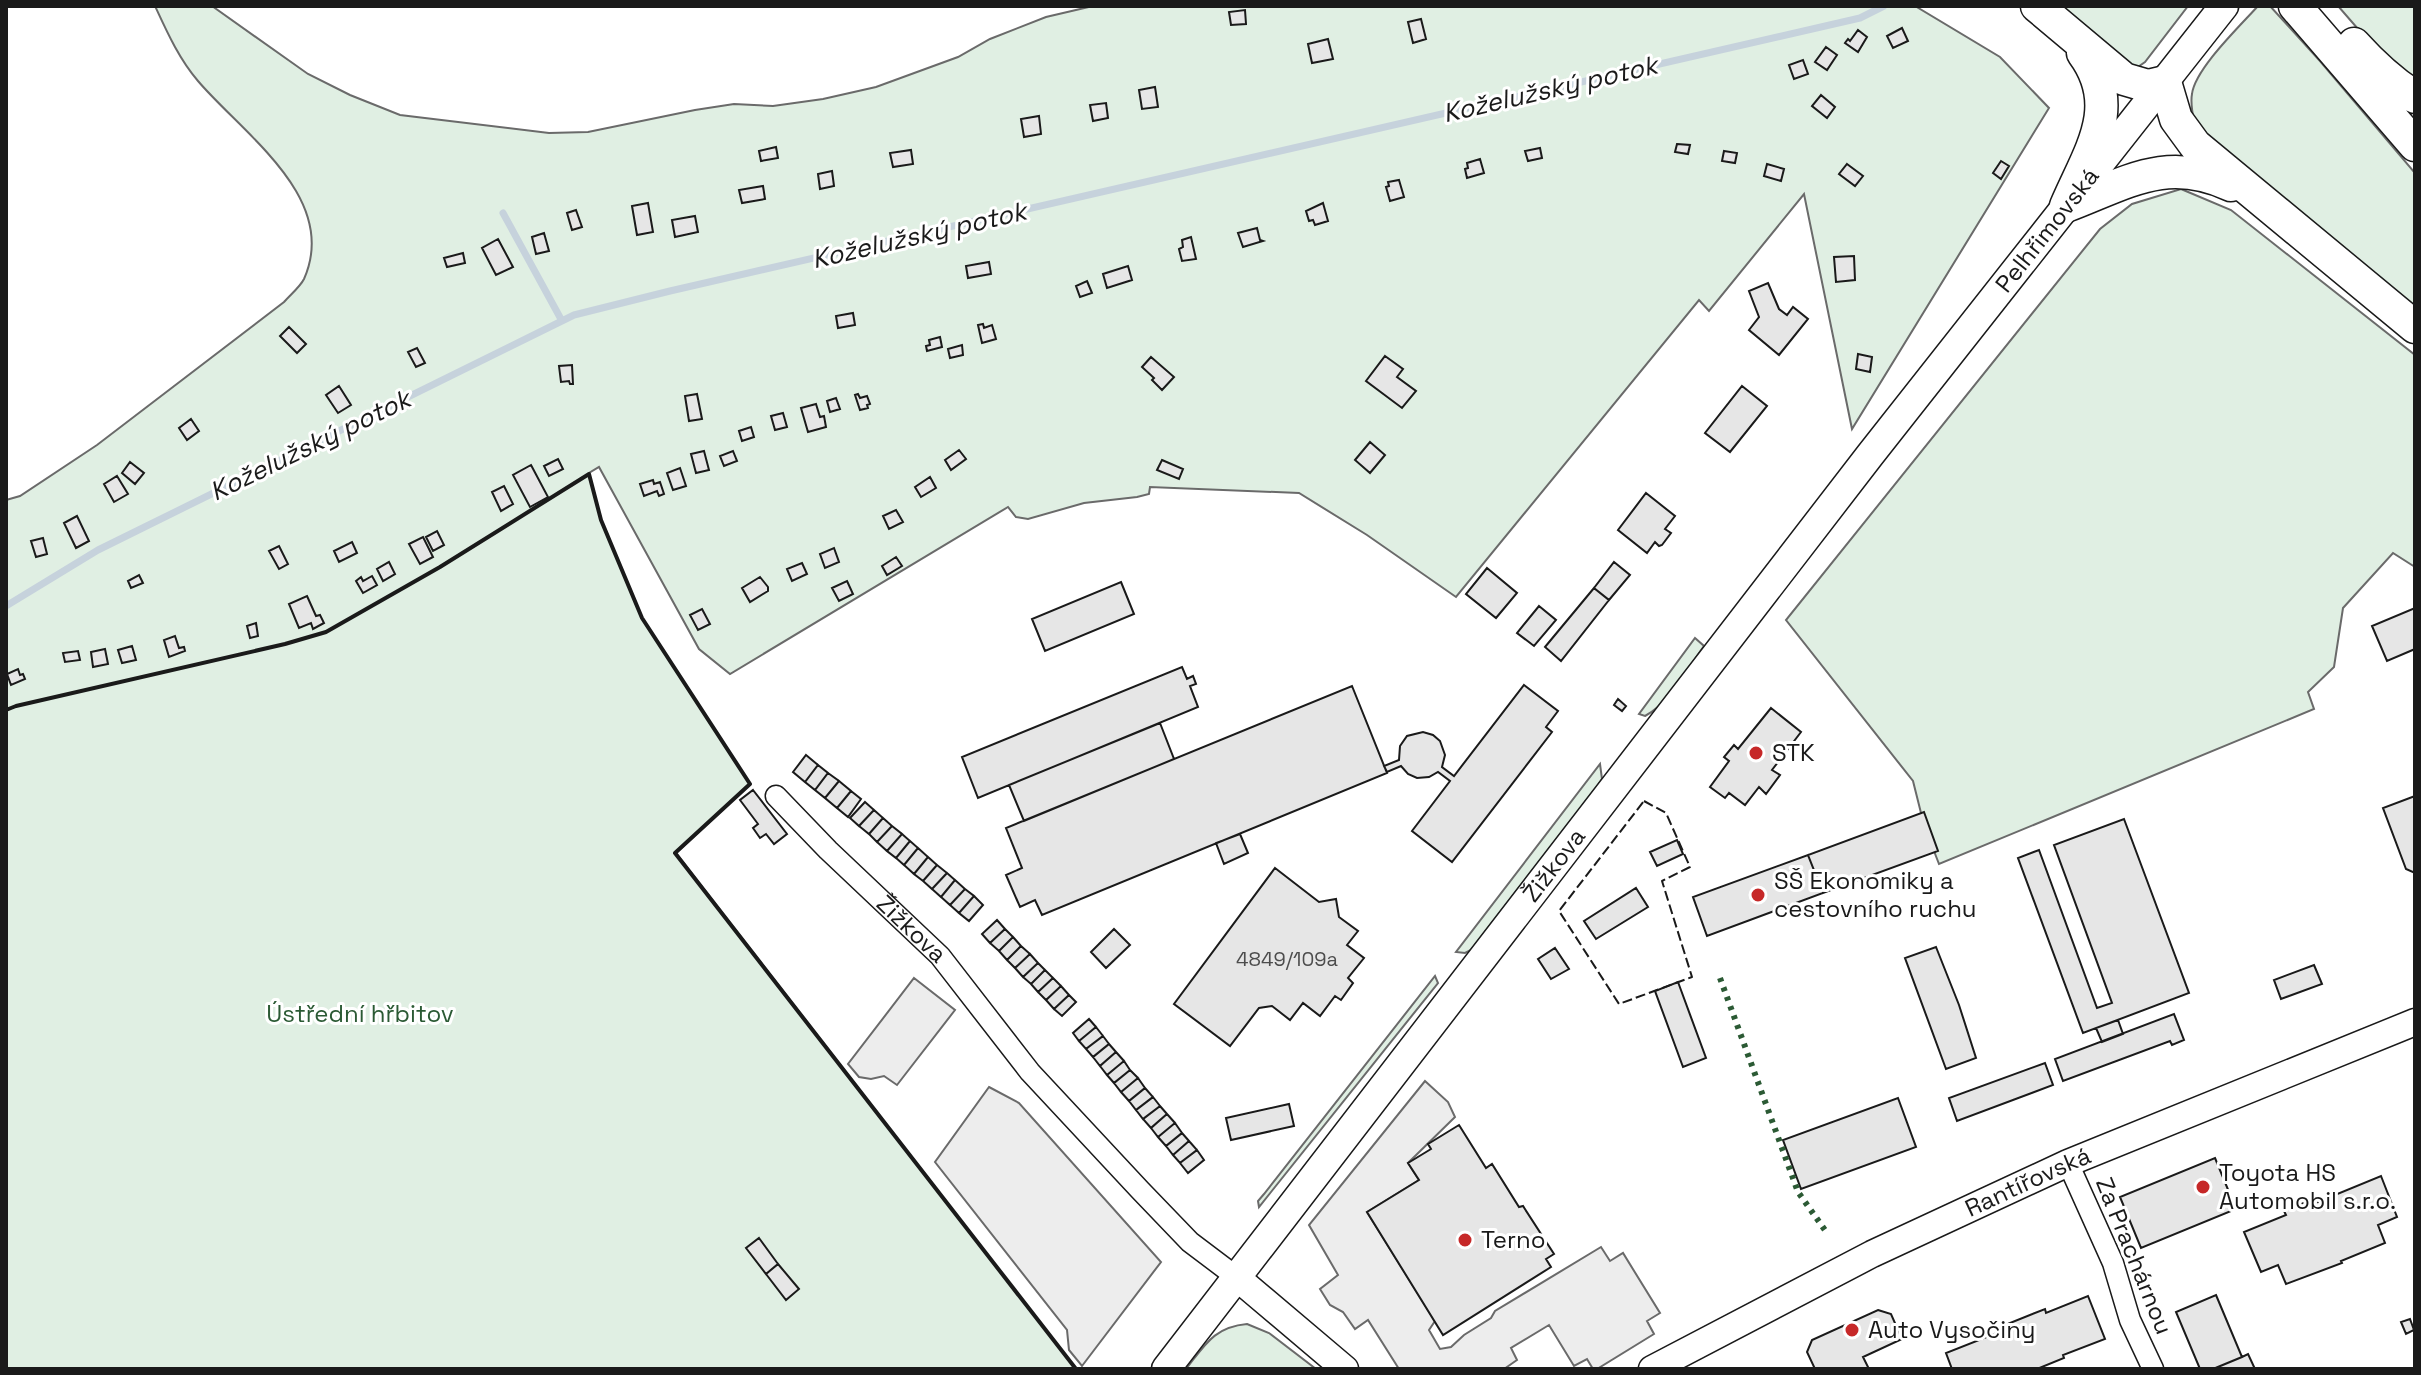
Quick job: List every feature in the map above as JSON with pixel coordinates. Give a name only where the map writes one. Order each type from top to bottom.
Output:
[{"type":"main road","points":[[2037,6],[2124,79],[2148,86],[2165,82],[2170,103],[2195,145],[2415,327]]},
{"type":"main road","name":"Pelhřimovská","points":[[1870,455],[2224,6]]},
{"type":"main road","points":[[2295,6],[2415,97]]},
{"type":"main road","points":[[2319,6],[2338,41],[2415,145]]},
{"type":"main road","points":[[2065,31],[2093,66],[2102,99],[2097,135],[2066,206]]},
{"type":"main road","points":[[2066,206],[2141,177],[2178,170],[2214,177],[2257,197]]},
{"type":"main road","name":"Žižkova","points":[[1166,1369],[1870,455]]},
{"type":"street","name":"Žižkova","points":[[776,796],[940,956],[1030,1072],[1140,1190],[1190,1242],[1235,1276]]},
{"type":"street","name":"Rantířovská","points":[[1652,1369],[1872,1254],[2068,1163],[2415,1022]]},
{"type":"street","name":"Za Prachárnou","points":[[2068,1163],[2113,1263],[2130,1320],[2153,1369]]},
{"type":"street","points":[[1235,1276],[1345,1369]]},
{"type":"green space","name":"Ústřední hřbitov","points":[[155,6],[212,6],[308,74],[400,115],[549,133],[588,132],[734,104],[773,106],[823,99],[876,87],[958,57],[990,39],[1046,17],[1093,6],[1915,6],[2000,57],[2049,108],[1852,429],[1804,194],[1709,311],[1699,300],[1456,597],[1367,535],[1299,493],[1150,487],[1149,494],[1084,503],[1028,519],[1016,517],[1008,507],[730,674],[699,649],[599,467],[589,473],[601,520],[642,618],[750,784],[676,853],[1076,1369],[6,1369],[6,500],[20,496],[97,445],[284,302],[304,279],[312,249],[309,221],[298,195],[261,146],[191,73]]},
{"type":"green space","points":[[2057,6],[2188,6],[2145,62],[2135,69]]},
{"type":"green space","points":[[2258,6],[2270,6],[2415,173],[2415,311],[2195,126],[2191,102],[2195,84],[2219,48]]},
{"type":"green space","points":[[2338,6],[2415,6],[2415,83],[2365,37]]},
{"type":"green space","points":[[2181,189],[2231,210],[2415,355],[2415,567],[2393,553],[2343,608],[2334,667],[2308,692],[2314,709],[1939,864],[1924,825],[1913,781],[1786,620],[2100,229],[2132,204]]},
{"type":"green space","points":[[1695,638],[1704,646],[1678,685],[1654,710],[1645,716],[1639,714]]},
{"type":"green space","points":[[1600,764],[1602,779],[1596,788],[1471,950],[1456,952]]},
{"type":"green space","points":[[1435,976],[1438,983],[1259,1207],[1258,1201]]},
{"type":"green space","points":[[1247,1324],[1269,1333],[1316,1369],[1186,1369],[1218,1333]]},
{"type":"shaded area","points":[[914,978],[955,1010],[897,1085],[884,1076],[871,1079],[859,1077],[848,1064]]},
{"type":"shaded area","points":[[1425,1081],[1448,1102],[1455,1117],[1408,1163],[1419,1180],[1367,1212],[1435,1321],[1429,1330],[1440,1349],[1451,1347],[1491,1318],[1495,1311],[1601,1247],[1610,1261],[1623,1253],[1660,1313],[1647,1321],[1654,1334],[1597,1369],[1593,1369],[1587,1359],[1574,1366],[1549,1325],[1511,1348],[1517,1360],[1504,1369],[1399,1369],[1368,1320],[1355,1329],[1343,1312],[1330,1305],[1320,1289],[1338,1275],[1309,1225]]},
{"type":"shaded area","points":[[989,1087],[1019,1103],[1161,1262],[1082,1366],[1069,1350],[1067,1330],[935,1162]]},
{"type":"building","points":[[1245,10],[1246,24],[1231,25],[1229,12]]},
{"type":"building","points":[[1421,19],[1426,39],[1413,43],[1408,22]]},
{"type":"building","points":[[1902,28],[1908,41],[1893,48],[1887,36]]},
{"type":"building","points":[[1858,30],[1867,37],[1858,52],[1845,43]]},
{"type":"building","points":[[1328,39],[1333,59],[1312,63],[1308,44]]},
{"type":"building","points":[[1826,47],[1837,55],[1827,70],[1815,62]]},
{"type":"building","points":[[1803,60],[1808,74],[1794,79],[1789,65]]},
{"type":"building","points":[[1155,87],[1158,107],[1142,109],[1139,90]]},
{"type":"building","points":[[1821,95],[1835,107],[1827,118],[1812,106]]},
{"type":"building","points":[[1106,103],[1108,118],[1093,121],[1090,105]]},
{"type":"building","points":[[1039,116],[1041,134],[1024,137],[1021,119]]},
{"type":"building","points":[[1677,144],[1690,145],[1688,154],[1675,152]]},
{"type":"building","points":[[776,147],[778,158],[761,161],[759,151]]},
{"type":"building","points":[[1540,148],[1542,158],[1528,161],[1525,151]]},
{"type":"building","points":[[911,150],[913,164],[893,167],[890,153]]},
{"type":"building","points":[[1724,151],[1737,153],[1735,163],[1722,161]]},
{"type":"building","points":[[1480,159],[1484,173],[1467,178],[1467,163]]},
{"type":"building","points":[[2001,161],[2009,166],[2001,179],[1993,173]]},
{"type":"building","points":[[1767,164],[1784,169],[1781,181],[1764,176]]},
{"type":"building","points":[[1847,164],[1863,176],[1855,186],[1839,174]]},
{"type":"building","points":[[832,171],[834,186],[820,189],[818,174]]},
{"type":"building","points":[[1399,180],[1404,197],[1390,201],[1386,187],[1389,186],[1388,182]]},
{"type":"building","points":[[763,186],[765,199],[742,203],[739,190]]},
{"type":"building","points":[[648,203],[653,232],[637,235],[632,206]]},
{"type":"building","points":[[1323,203],[1328,221],[1315,225],[1313,220],[1309,221],[1306,211]]},
{"type":"building","points":[[576,210],[582,227],[572,230],[567,213]]},
{"type":"building","points":[[695,216],[698,232],[675,237],[672,220]]},
{"type":"building","points":[[1257,228],[1263,241],[1243,247],[1238,233]]},
{"type":"building","points":[[544,233],[549,251],[536,254],[532,237]]},
{"type":"building","points":[[1191,237],[1196,259],[1182,261],[1179,249],[1183,247],[1182,240]]},
{"type":"building","points":[[498,239],[513,267],[496,275],[482,248]]},
{"type":"building","points":[[463,253],[465,263],[447,267],[444,258]]},
{"type":"building","points":[[1854,256],[1855,280],[1836,282],[1834,257]]},
{"type":"building","points":[[989,262],[991,274],[968,278],[966,266]]},
{"type":"building","points":[[1128,266],[1132,280],[1107,288],[1103,274]]},
{"type":"building","points":[[1087,281],[1092,293],[1080,297],[1076,286]]},
{"type":"building","points":[[1768,283],[1779,309],[1787,315],[1793,307],[1808,319],[1779,355],[1749,330],[1759,317],[1749,291]]},
{"type":"building","points":[[853,313],[855,325],[838,328],[836,316]]},
{"type":"building","points":[[983,324],[984,328],[992,325],[996,339],[982,343],[978,325]]},
{"type":"building","points":[[289,327],[306,344],[297,353],[280,336]]},
{"type":"building","points":[[940,337],[942,347],[927,351],[929,340]]},
{"type":"building","points":[[962,345],[963,355],[950,358],[948,349]]},
{"type":"building","points":[[417,348],[425,363],[416,367],[408,352]]},
{"type":"building","points":[[1858,354],[1872,357],[1870,372],[1856,369]]},
{"type":"building","points":[[1385,356],[1403,369],[1397,377],[1416,391],[1402,408],[1366,381]]},
{"type":"building","points":[[1151,357],[1174,377],[1162,390],[1142,367]]},
{"type":"building","points":[[572,365],[573,384],[561,382],[559,366]]},
{"type":"building","points":[[339,386],[351,405],[338,413],[326,395]]},
{"type":"building","points":[[1742,386],[1767,406],[1730,452],[1705,433]]},
{"type":"building","points":[[697,394],[702,419],[689,421],[685,396]]},
{"type":"building","points":[[858,394],[860,398],[867,396],[868,408],[860,410],[855,395]]},
{"type":"building","points":[[836,398],[840,409],[830,412],[827,401]]},
{"type":"building","points":[[816,404],[820,417],[824,416],[826,427],[808,432],[801,408]]},
{"type":"building","points":[[783,413],[787,427],[775,430],[771,416]]},
{"type":"building","points":[[191,419],[199,431],[187,440],[179,428]]},
{"type":"building","points":[[751,427],[754,437],[742,441],[739,431]]},
{"type":"building","points":[[1370,442],[1385,455],[1370,473],[1355,460]]},
{"type":"building","points":[[959,450],[966,459],[951,470],[945,460]]},
{"type":"building","points":[[704,451],[709,470],[696,473],[691,454]]},
{"type":"building","points":[[733,451],[737,461],[724,466],[720,456]]},
{"type":"building","points":[[558,459],[563,469],[549,476],[544,466]]},
{"type":"building","points":[[1162,460],[1183,469],[1179,479],[1157,470]]},
{"type":"building","points":[[130,462],[144,473],[135,484],[122,473]]},
{"type":"building","points":[[531,465],[548,497],[530,507],[513,475]]},
{"type":"building","points":[[680,468],[686,486],[673,490],[667,473]]},
{"type":"building","points":[[117,476],[128,494],[114,502],[104,484]]},
{"type":"building","points":[[930,477],[936,488],[921,497],[915,487]]},
{"type":"building","points":[[653,480],[654,484],[660,482],[664,494],[659,496],[657,491],[644,496],[640,484]]},
{"type":"building","points":[[504,486],[513,504],[501,511],[492,492]]},
{"type":"building","points":[[1646,493],[1675,516],[1665,529],[1671,533],[1662,545],[1655,542],[1647,553],[1618,530]]},
{"type":"building","points":[[896,510],[903,522],[889,529],[883,516]]},
{"type":"building","points":[[77,516],[89,541],[76,548],[64,523]]},
{"type":"building","points":[[437,531],[444,545],[433,551],[426,537]]},
{"type":"building","points":[[423,537],[433,557],[420,564],[409,544]]},
{"type":"building","points":[[43,538],[47,554],[36,557],[31,541]]},
{"type":"building","points":[[352,542],[357,553],[339,562],[334,551]]},
{"type":"building","points":[[279,546],[288,564],[279,569],[269,551]]},
{"type":"building","points":[[834,548],[839,562],[825,568],[820,554]]},
{"type":"building","points":[[896,557],[902,566],[887,575],[882,566]]},
{"type":"building","points":[[389,562],[395,574],[383,581],[377,569]]},
{"type":"building","points":[[1614,562],[1630,575],[1609,600],[1594,588]]},
{"type":"building","points":[[802,563],[807,574],[792,581],[787,569]]},
{"type":"building","points":[[1487,568],[1517,593],[1496,618],[1466,594]]},
{"type":"building","points":[[139,575],[143,583],[131,588],[128,581]]},
{"type":"building","points":[[372,576],[377,585],[363,593],[356,581]]},
{"type":"building","points":[[760,577],[768,591],[750,602],[742,588]]},
{"type":"building","points":[[847,581],[853,594],[839,601],[832,588]]},
{"type":"building","points":[[1121,582],[1134,614],[1045,651],[1032,619]]},
{"type":"building","points":[[1594,588],[1609,600],[1561,661],[1545,647]]},
{"type":"building","points":[[307,596],[316,616],[320,615],[324,623],[313,629],[311,623],[299,628],[289,604]]},
{"type":"building","points":[[1539,606],[1556,620],[1534,646],[1517,633]]},
{"type":"building","points":[[2415,608],[2415,649],[2387,661],[2372,626]]},
{"type":"building","points":[[702,609],[710,624],[698,630],[690,615]]},
{"type":"building","points":[[256,623],[258,636],[250,638],[247,626]]},
{"type":"building","points":[[175,636],[179,648],[184,647],[185,651],[169,657],[164,640]]},
{"type":"building","points":[[132,646],[136,660],[122,663],[118,650]]},
{"type":"building","points":[[105,649],[108,664],[93,667],[91,652]]},
{"type":"building","points":[[78,651],[80,660],[65,662],[63,653]]},
{"type":"building","points":[[1182,667],[1187,679],[1193,676],[1196,684],[1190,686],[1198,707],[978,798],[962,757]]},
{"type":"building","points":[[18,669],[25,679],[11,685],[7,674]]},
{"type":"building","points":[[1524,685],[1558,711],[1546,727],[1552,732],[1452,862],[1412,831],[1450,781],[1438,772],[1417,778],[1401,766],[1387,772],[1384,766],[1399,760],[1400,746],[1407,736],[1423,732],[1440,741],[1445,755],[1442,767],[1454,776]]},
{"type":"building","points":[[1352,686],[1387,773],[1042,915],[1035,900],[1020,907],[1006,875],[1022,868],[1006,828]]},
{"type":"building","points":[[1618,699],[1626,706],[1622,711],[1614,705]]},
{"type":"building","name":"STK","points":[[1771,708],[1801,732],[1772,770],[1780,775],[1766,794],[1759,787],[1745,805],[1729,793],[1725,798],[1710,787],[1729,761],[1724,757],[1734,745],[1738,749]]},
{"type":"building","points":[[1160,723],[1174,759],[1024,821],[1009,785]]},
{"type":"building","points":[[806,755],[818,765],[805,782],[793,772]]},
{"type":"building","points":[[818,765],[828,773],[815,790],[805,782]]},
{"type":"building","points":[[828,773],[839,781],[825,798],[815,790]]},
{"type":"building","points":[[839,781],[851,791],[837,808],[825,798]]},
{"type":"building","points":[[753,790],[787,834],[774,844],[766,834],[760,838],[753,828],[758,824],[740,800]]},
{"type":"building","points":[[851,791],[861,799],[848,817],[837,808]]},
{"type":"building","points":[[2415,796],[2415,873],[2406,869],[2383,808]]},
{"type":"building","points":[[865,802],[874,810],[859,826],[850,818]]},
{"type":"building","points":[[874,810],[883,818],[869,834],[859,826]]},
{"type":"building","points":[[1924,812],[1938,851],[1823,893],[1808,855]]},
{"type":"building","points":[[883,818],[892,826],[877,842],[869,834]]},
{"type":"building","points":[[2124,819],[2189,993],[2083,1033],[2018,858],[2039,850],[2097,1008],[2112,1003],[2054,845]]},
{"type":"building","points":[[892,826],[902,834],[887,851],[877,842]]},
{"type":"building","points":[[902,834],[910,841],[896,858],[887,851]]},
{"type":"building","points":[[1240,834],[1248,853],[1224,864],[1216,843]]},
{"type":"building","points":[[1677,840],[1683,854],[1657,866],[1650,852]]},
{"type":"building","points":[[910,841],[918,848],[904,865],[896,858]]},
{"type":"building","points":[[918,848],[928,857],[914,874],[904,865]]},
{"type":"building","name":"SŠ Ekonomiky a cestovního ruchu","points":[[1808,855],[1823,893],[1707,936],[1693,897]]},
{"type":"building","points":[[928,857],[937,865],[923,881],[914,874]]},
{"type":"building","points":[[937,865],[947,873],[932,889],[923,881]]},
{"type":"building","points":[[1275,868],[1319,902],[1336,899],[1339,917],[1358,931],[1347,945],[1364,958],[1348,978],[1353,983],[1341,1000],[1335,996],[1320,1016],[1303,1003],[1290,1020],[1272,1006],[1259,1008],[1230,1046],[1174,1004]]},
{"type":"building","points":[[947,873],[955,880],[941,897],[932,889]]},
{"type":"building","points":[[955,880],[965,889],[950,905],[941,897]]},
{"type":"building","points":[[1636,888],[1648,907],[1596,939],[1584,921]]},
{"type":"building","points":[[965,889],[974,896],[959,913],[950,905]]},
{"type":"building","points":[[974,896],[983,905],[969,921],[959,913]]},
{"type":"building","points":[[997,920],[1005,929],[990,943],[982,934]]},
{"type":"building","points":[[1005,929],[1013,937],[999,951],[990,943]]},
{"type":"building","points":[[1114,929],[1130,945],[1106,968],[1091,952]]},
{"type":"building","points":[[1013,937],[1021,946],[1007,960],[999,951]]},
{"type":"building","points":[[1021,946],[1030,954],[1015,968],[1007,960]]},
{"type":"building","points":[[1936,947],[1976,1058],[1946,1069],[1905,958]]},
{"type":"building","points":[[1555,948],[1569,969],[1551,979],[1538,959]]},
{"type":"building","points":[[1030,954],[1038,963],[1023,977],[1015,968]]},
{"type":"building","points":[[1038,963],[1045,970],[1031,984],[1023,977]]},
{"type":"building","points":[[2314,965],[2322,984],[2281,999],[2274,980]]},
{"type":"building","points":[[1045,970],[1053,978],[1038,992],[1031,984]]},
{"type":"building","points":[[1053,978],[1061,986],[1046,1000],[1038,992]]},
{"type":"building","points":[[1678,982],[1706,1058],[1683,1067],[1655,991]]},
{"type":"building","points":[[1061,986],[1069,995],[1054,1009],[1046,1000]]},
{"type":"building","points":[[1069,995],[1076,1002],[1062,1016],[1054,1009]]},
{"type":"building","points":[[2174,1014],[2184,1040],[2172,1045],[2170,1041],[2063,1081],[2055,1059]]},
{"type":"building","points":[[1089,1019],[1096,1027],[1079,1041],[1073,1033]]},
{"type":"building","points":[[2118,1020],[2123,1034],[2102,1042],[2096,1028]]},
{"type":"building","points":[[1096,1027],[1103,1036],[1086,1049],[1079,1041]]},
{"type":"building","points":[[1103,1036],[1109,1044],[1093,1057],[1086,1049]]},
{"type":"building","points":[[1109,1044],[1116,1052],[1100,1066],[1093,1057]]},
{"type":"building","points":[[1116,1052],[1124,1061],[1107,1075],[1100,1066]]},
{"type":"building","points":[[1124,1061],[1130,1070],[1114,1083],[1107,1075]]},
{"type":"building","points":[[2045,1063],[2053,1085],[1957,1121],[1949,1098]]},
{"type":"building","points":[[1130,1070],[1138,1078],[1121,1092],[1114,1083]]},
{"type":"building","points":[[1138,1078],[1145,1088],[1129,1101],[1121,1092]]},
{"type":"building","points":[[1145,1088],[1153,1097],[1136,1110],[1129,1101]]},
{"type":"building","points":[[1153,1097],[1160,1106],[1143,1119],[1136,1110]]},
{"type":"building","points":[[1898,1098],[1916,1147],[1801,1189],[1783,1140]]},
{"type":"building","points":[[1289,1104],[1294,1126],[1231,1140],[1226,1118]]},
{"type":"building","points":[[1160,1106],[1167,1114],[1151,1128],[1143,1119]]},
{"type":"building","points":[[1167,1114],[1175,1123],[1158,1137],[1151,1128]]},
{"type":"building","points":[[1175,1123],[1182,1133],[1166,1146],[1158,1137]]},
{"type":"building","name":"Terno","points":[[1459,1125],[1486,1168],[1492,1164],[1554,1254],[1546,1259],[1551,1267],[1443,1335],[1367,1212],[1419,1180],[1408,1163],[1431,1149],[1428,1144]]},
{"type":"building","points":[[1182,1133],[1189,1141],[1173,1155],[1166,1146]]},
{"type":"building","points":[[1189,1141],[1197,1150],[1180,1163],[1173,1155]]},
{"type":"building","points":[[1197,1150],[1204,1160],[1188,1173],[1180,1163]]},
{"type":"building","points":[[2215,1158],[2236,1209],[2141,1248],[2120,1197]]},
{"type":"building","points":[[2381,1176],[2397,1217],[2378,1225],[2385,1243],[2286,1284],[2278,1265],[2261,1272],[2244,1232],[2286,1215],[2284,1211],[2316,1198],[2318,1202]]},
{"type":"building","points":[[759,1238],[778,1264],[766,1274],[746,1248]]},
{"type":"building","points":[[778,1264],[799,1289],[786,1300],[766,1274]]},
{"type":"building","points":[[2216,1295],[2242,1357],[2213,1369],[2200,1369],[2176,1312]]},
{"type":"building","points":[[2088,1296],[2105,1339],[2037,1369],[1952,1369],[1946,1353],[2002,1331],[2000,1327]]},
{"type":"building","points":[[1878,1310],[1891,1314],[1902,1339],[1863,1357],[1869,1369],[1815,1369],[1807,1352],[1812,1340]]},
{"type":"building","points":[[2410,1319],[2414,1330],[2406,1334],[2401,1322]]},
{"type":"building","points":[[2248,1354],[2255,1369],[2213,1369],[2242,1357]]},
{"type":"waterway","name":"Koželužský potok","points":[[6,606],[98,550],[574,315],[1860,18],[1884,6]]},
{"type":"waterway","points":[[503,213],[562,321]]},
{"type":"hedge","points":[[1720,978],[1798,1192],[1827,1233]]},
{"type":"fence","points":[[1644,801],[1666,813],[1690,867],[1662,881],[1692,977],[1619,1004],[1559,911],[1644,801]]},
{"type":"wall","points":[[6,710],[326,632],[440,567],[589,474],[601,520],[642,618],[750,784],[675,853],[1076,1369]]},
{"type":"place","name":"STK","points":[[1756,753]]},
{"type":"place","name":"SŠ Ekonomiky a cestovního ruchu","points":[[1758,895]]},
{"type":"place","name":"Toyota HS Automobil s.r.o.","points":[[2203,1187]]},
{"type":"place","name":"Terno","points":[[1465,1240]]},
{"type":"place","name":"Auto Vysočiny","points":[[1852,1330]]}]
